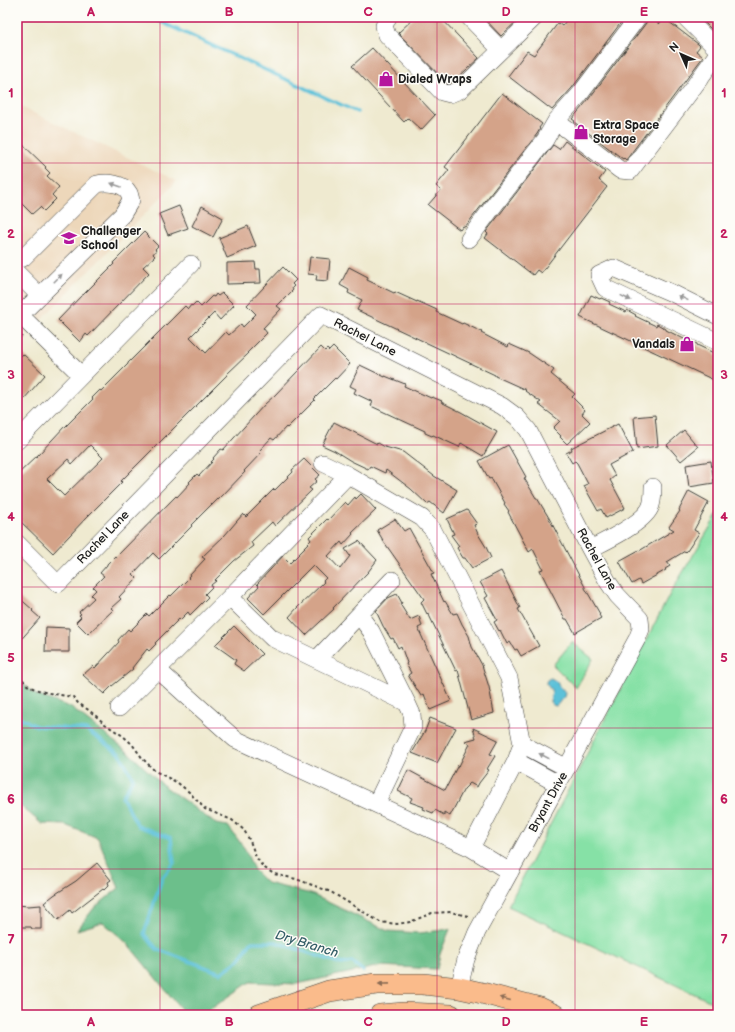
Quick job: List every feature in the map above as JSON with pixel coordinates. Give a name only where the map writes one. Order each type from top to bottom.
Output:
[{"type":"main road","points":[[259,1015],[329,991],[376,984],[423,984],[459,988],[540,1008],[555,1015]]},
{"type":"main road","points":[[380,1015],[404,1013],[450,1015]]},
{"type":"street","points":[[388,17],[384,26],[388,35],[442,92],[450,94],[460,90],[535,17]]},
{"type":"street","points":[[469,17],[501,50]]},
{"type":"street","points":[[470,238],[545,140],[556,121],[580,94],[638,17]]},
{"type":"street","points":[[556,121],[620,170],[630,170],[718,53],[715,47],[685,17]]},
{"type":"street","points":[[17,260],[23,258],[98,184],[111,182],[121,186],[129,192],[131,200],[122,215],[40,296],[18,315],[81,375]]},
{"type":"street","points":[[17,441],[191,264]]},
{"type":"street","points":[[717,340],[605,288],[599,275],[614,268],[674,294],[718,316]]},
{"type":"street","points":[[17,272],[40,296]]},
{"type":"street","name":"Rachel Lane","points":[[17,543],[58,584],[321,315],[502,406],[517,417],[528,430],[608,582],[618,596],[640,619]]},
{"type":"street","points":[[323,463],[348,475],[422,518],[433,530],[510,678],[522,744],[516,761],[471,848]]},
{"type":"street","points":[[119,708],[230,597],[348,475]]},
{"type":"street","points":[[590,549],[623,531],[640,519],[649,510],[654,496],[653,487]]},
{"type":"street","points":[[317,659],[392,580]]},
{"type":"street","points":[[230,597],[272,638],[407,703]]},
{"type":"street","points":[[359,615],[371,631],[412,714],[413,727],[376,804]]},
{"type":"street","name":"Bryant Drive","points":[[459,988],[466,959],[477,932],[637,640],[641,629],[640,619]]},
{"type":"street","points":[[158,670],[235,739],[471,848],[510,872]]},
{"type":"street","points":[[522,744],[567,768]]},
{"type":"street","points":[[516,761],[558,784]]},
{"type":"path","points":[[17,341],[22,336]]},
{"type":"path","points":[[17,669],[25,682],[32,688],[57,695],[73,697],[78,703],[132,744],[143,759],[155,771],[178,783],[205,809],[232,820],[244,830],[256,858],[263,867],[274,874],[296,879],[331,892],[380,922],[398,924],[410,922],[432,913],[450,912],[468,916]]},
{"type":"shaded area","name":"Challenger School","points":[[17,105],[177,181],[41,320],[17,295]]},
{"type":"green space","points":[[718,514],[718,1005],[508,906],[671,592]]},
{"type":"green space","points":[[572,642],[593,659],[576,688],[553,665]]},
{"type":"green space","points":[[17,678],[36,695],[70,707],[128,752],[163,785],[216,824],[228,826],[245,849],[254,870],[267,883],[311,894],[388,931],[420,933],[450,929],[440,954],[437,969],[380,966],[297,984],[250,982],[202,1015],[186,1015],[127,943],[103,922],[77,930],[94,908],[119,888],[98,838],[65,825],[42,824],[17,803]]},
{"type":"water","points":[[551,678],[556,681],[560,688],[566,693],[565,697],[556,706],[550,702],[552,694],[551,689],[546,684],[547,680]]},
{"type":"building","points":[[415,17],[440,17],[479,58],[454,81],[449,84],[447,83],[398,33]]},
{"type":"building","points":[[483,17],[521,17],[501,36]]},
{"type":"building","points":[[569,17],[625,17],[572,88],[552,110],[508,76],[527,51],[534,55],[558,23],[562,26]]},
{"type":"building","points":[[648,17],[659,24],[664,18],[700,46],[696,51],[703,57],[626,160],[572,119],[646,23]]},
{"type":"building","points":[[699,17],[718,17],[718,36]]},
{"type":"building","points":[[372,48],[435,115],[421,130],[408,118],[404,122],[352,66]]},
{"type":"building","points":[[502,93],[542,124],[537,134],[465,227],[463,226],[460,230],[428,205],[441,190],[436,186],[449,170],[445,167]]},
{"type":"building","points":[[17,139],[46,167],[45,168],[50,173],[47,176],[59,187],[52,195],[56,199],[44,211],[40,207],[32,214],[17,199]]},
{"type":"building","points":[[565,141],[605,172],[599,180],[607,187],[541,273],[537,270],[533,275],[485,238],[488,234],[486,232],[553,145],[559,149]]},
{"type":"building","points":[[179,206],[188,228],[168,235],[159,214]]},
{"type":"building","points":[[202,206],[223,218],[213,237],[192,226]]},
{"type":"building","points":[[248,226],[256,246],[227,258],[219,238]]},
{"type":"building","points":[[144,232],[158,246],[153,254],[155,256],[143,267],[149,273],[88,336],[86,334],[80,342],[58,320]]},
{"type":"building","points":[[310,257],[330,259],[328,281],[316,280],[317,275],[308,274]]},
{"type":"building","points":[[255,262],[256,269],[260,269],[261,283],[227,284],[227,263]]},
{"type":"building","points":[[283,267],[296,280],[292,284],[294,286],[292,288],[293,290],[277,306],[281,309],[263,328],[267,333],[247,353],[248,354],[121,481],[122,482],[53,553],[17,518],[17,475],[185,306],[188,309],[196,302],[201,307],[212,296],[214,297],[216,294],[218,296],[222,293],[234,305],[220,320],[214,313],[190,337],[206,353],[226,332],[229,335],[241,324],[243,327],[256,314],[247,305]],"holes":[[[90,445],[103,458],[64,496],[47,479],[68,459],[72,464]]]},
{"type":"building","points":[[349,267],[368,277],[367,280],[394,293],[395,292],[437,310],[436,312],[482,332],[481,333],[508,347],[509,344],[529,353],[554,370],[551,374],[575,394],[572,397],[585,410],[582,414],[590,422],[567,444],[553,428],[560,421],[538,404],[541,402],[525,391],[526,390],[357,310],[362,300],[348,293],[349,290],[340,285]]},
{"type":"building","points":[[591,295],[610,302],[609,304],[626,312],[627,310],[636,315],[635,316],[656,326],[657,324],[666,330],[688,341],[688,339],[718,355],[718,382],[580,317]]},
{"type":"building","points":[[321,347],[325,351],[327,349],[329,351],[333,347],[350,364],[287,428],[286,427],[274,440],[271,438],[260,450],[262,452],[244,471],[245,472],[159,559],[153,553],[133,574],[137,578],[119,597],[121,599],[111,608],[113,610],[88,634],[76,622],[81,617],[79,612],[94,598],[91,595],[96,590],[93,587],[104,576],[100,573],[107,564],[115,556],[116,557],[176,496],[177,497],[197,474],[199,476],[212,462],[214,459],[213,458],[221,449],[223,450],[265,404]]},
{"type":"building","points":[[23,354],[45,375],[17,407],[17,360]]},
{"type":"building","points":[[360,365],[385,377],[405,384],[404,386],[431,398],[432,397],[442,401],[441,402],[497,432],[483,456],[461,443],[459,447],[433,435],[432,436],[425,433],[425,431],[371,406],[373,402],[354,393],[356,389],[350,386]]},
{"type":"building","points":[[655,415],[658,446],[637,449],[634,417]]},
{"type":"building","points":[[334,422],[377,444],[378,443],[385,447],[403,452],[434,476],[457,490],[444,513],[430,502],[427,504],[411,489],[386,470],[385,473],[370,466],[368,469],[322,445]]},
{"type":"building","points":[[618,424],[633,452],[609,465],[615,476],[610,480],[625,508],[606,518],[601,509],[598,511],[584,486],[588,484],[577,463],[575,461],[572,463],[566,453],[572,450],[571,448]]},
{"type":"building","points":[[684,430],[698,447],[681,461],[667,445]]},
{"type":"building","points":[[508,445],[526,477],[524,478],[549,518],[600,614],[599,615],[601,618],[575,633],[567,619],[565,619],[540,570],[543,569],[533,549],[529,552],[508,512],[509,511],[504,504],[505,503],[491,478],[489,479],[479,461]]},
{"type":"building","points":[[304,459],[320,475],[315,479],[317,481],[309,488],[312,490],[275,526],[272,522],[251,542],[253,546],[234,561],[215,580],[216,581],[211,585],[212,587],[205,594],[208,597],[190,615],[188,612],[180,620],[179,619],[149,651],[147,649],[132,668],[133,669],[104,694],[83,675],[93,666],[95,668],[119,642],[118,640],[128,629],[130,631],[147,614],[149,616],[170,595],[171,596],[205,559],[202,557],[225,535],[243,514],[246,517],[293,472],[292,470]]},
{"type":"building","points":[[711,461],[714,483],[689,487],[686,465]]},
{"type":"building","points":[[689,491],[709,502],[694,530],[699,533],[686,552],[685,551],[667,562],[670,566],[665,569],[666,570],[641,584],[639,580],[632,584],[619,561],[674,530],[669,527],[680,511],[679,510]]},
{"type":"building","points":[[361,494],[376,510],[352,533],[353,534],[343,545],[341,542],[328,556],[340,569],[350,556],[345,549],[359,541],[377,560],[368,572],[333,608],[334,609],[306,635],[289,617],[324,582],[323,581],[326,578],[313,565],[264,614],[248,598],[259,586],[257,584],[283,556],[290,563],[311,540],[309,537],[327,519],[328,520],[345,502],[348,505],[355,497],[356,499]]},
{"type":"building","points":[[467,510],[477,524],[474,525],[491,558],[472,568],[457,548],[459,546],[451,535],[454,534],[447,519]]},
{"type":"building","points":[[395,519],[404,531],[409,528],[434,573],[431,574],[444,602],[445,601],[453,614],[457,613],[469,636],[472,647],[482,665],[489,687],[494,713],[471,720],[458,670],[456,671],[428,613],[427,614],[421,602],[424,599],[377,530]]},
{"type":"building","points":[[501,571],[520,608],[518,609],[539,646],[521,656],[510,642],[507,644],[494,622],[497,620],[485,598],[488,596],[480,582]]},
{"type":"building","points":[[397,594],[402,603],[400,604],[410,620],[419,616],[422,626],[418,628],[451,701],[430,710],[424,694],[421,696],[408,675],[411,673],[406,664],[407,663],[401,646],[398,648],[393,638],[391,639],[376,611],[388,598]]},
{"type":"building","points":[[17,596],[40,618],[17,644]]},
{"type":"building","points":[[234,626],[262,654],[244,671],[234,664],[236,660],[215,645]]},
{"type":"building","points":[[46,627],[69,628],[69,652],[45,652]]},
{"type":"building","points":[[430,718],[456,728],[437,763],[412,753],[425,731]]},
{"type":"building","points":[[473,728],[498,740],[490,754],[495,756],[487,769],[489,770],[477,787],[470,783],[464,789],[450,816],[444,812],[444,815],[435,810],[433,813],[423,809],[424,807],[410,802],[412,798],[398,791],[408,770],[445,790],[470,744],[465,741],[476,738]]},
{"type":"building","points":[[97,863],[111,880],[108,882],[109,885],[72,913],[70,910],[58,920],[44,903],[76,881]]},
{"type":"building","points":[[17,905],[41,905],[41,929],[17,927]]},
{"type":"waterway","points":[[150,17],[357,112]]},
{"type":"waterway","name":"Dry Branch","points":[[17,716],[36,726],[86,730],[120,754],[133,778],[122,797],[138,826],[171,838],[174,863],[162,878],[144,934],[157,949],[221,973],[239,960],[251,942],[276,942],[342,964],[352,962],[363,971]]},
{"type":"place","name":"Dialed Wraps","points":[[386,79]]},
{"type":"place","name":"Extra Space Storage","points":[[581,132]]},
{"type":"place","name":"Challenger School","points":[[69,238]]},
{"type":"place","name":"Vandals","points":[[687,344]]}]
